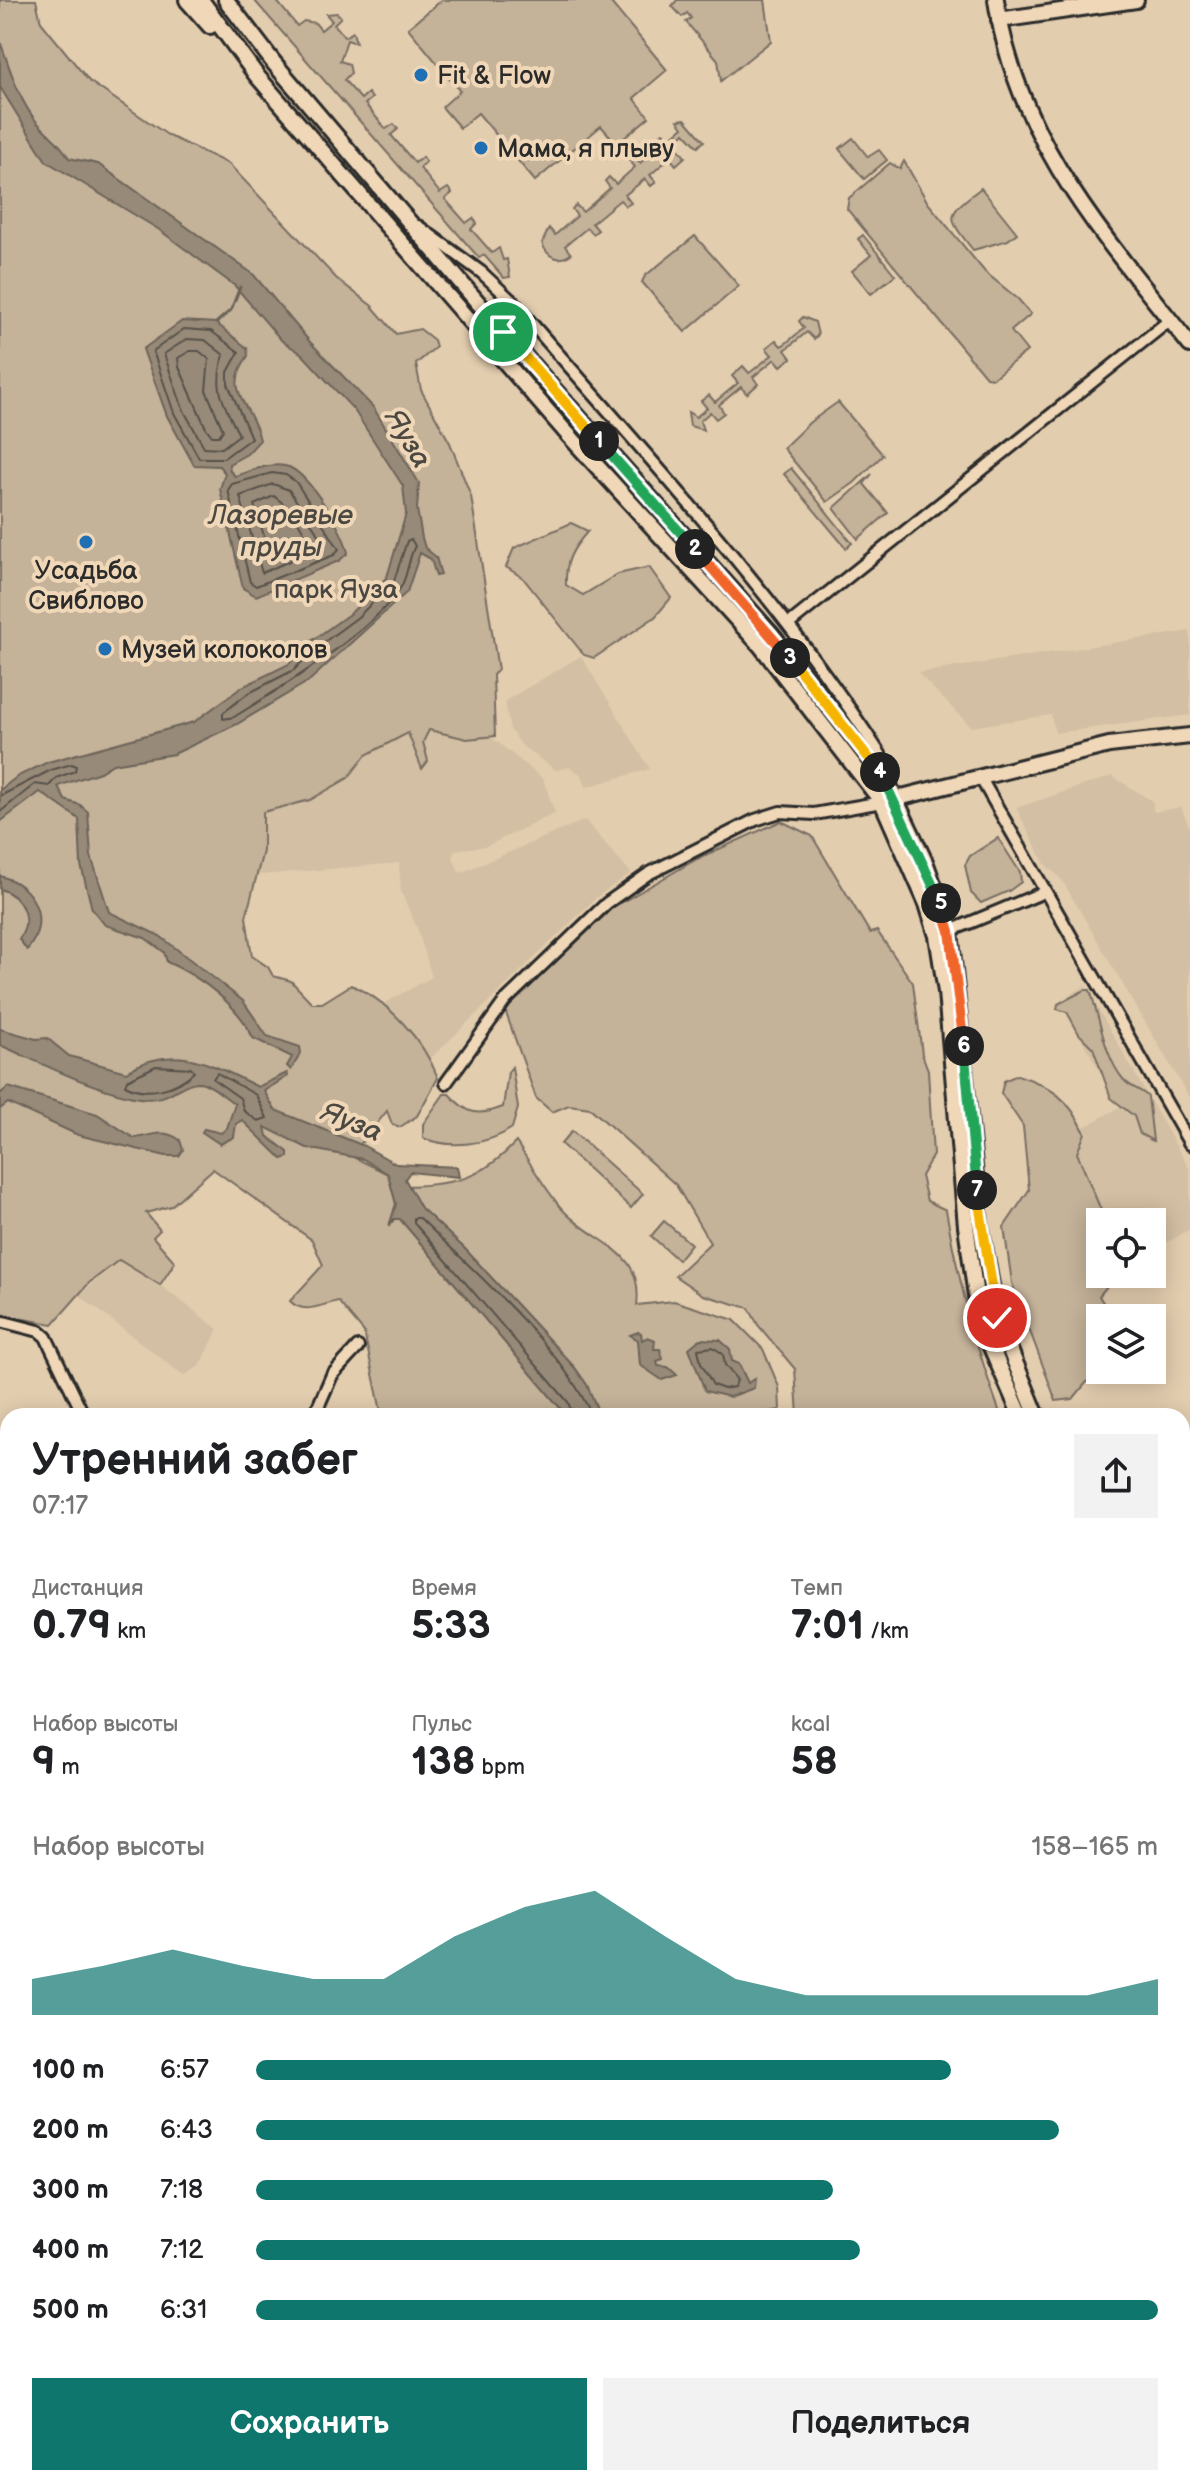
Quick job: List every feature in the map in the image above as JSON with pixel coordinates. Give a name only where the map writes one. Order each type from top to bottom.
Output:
[{"type":"main road","points":[[187,0],[654,531],[761,646],[889,800],[926,864],[950,931],[980,1224],[997,1318],[1034,1408]]},
{"type":"main road","points":[[201,0],[257,76]]},
{"type":"main road","points":[[226,0],[403,215],[772,635],[886,779],[889,800],[937,936],[946,992],[966,1226],[977,1303],[984,1331],[1018,1408]]},
{"type":"main road","points":[[996,0],[1014,77],[1047,153],[1066,185],[1190,345]]},
{"type":"main road","points":[[999,20],[1136,0]]},
{"type":"main road","points":[[889,800],[1109,745],[1190,736]]},
{"type":"street","points":[[403,215],[481,272],[513,302],[789,624],[880,754],[886,779]]},
{"type":"street","points":[[789,624],[1170,320]]},
{"type":"street","points":[[980,777],[1190,1144]]},
{"type":"street","points":[[446,1083],[505,1001],[607,903],[648,874],[755,820],[780,812],[814,814],[889,800]]},
{"type":"street","points":[[950,931],[1044,892]]},
{"type":"street","points":[[0,1321],[39,1331],[46,1337],[80,1408]]},
{"type":"street","points":[[318,1408],[332,1375],[358,1347]]},
{"type":"shaded area","points":[[1190,631],[1190,715],[1055,733],[1051,715],[971,727],[918,673]]},
{"type":"shaded area","points":[[581,656],[650,769],[586,787],[582,775],[570,767],[556,770],[522,746],[510,729],[505,701]]},
{"type":"shaded area","points":[[408,725],[467,739],[490,736],[543,779],[555,813],[487,846],[454,850],[453,858],[460,873],[585,820],[631,873],[597,897],[427,1062],[372,1010],[432,977],[418,930],[401,892],[399,863],[249,876],[261,802]]},
{"type":"shaded area","points":[[1112,776],[1152,801],[1154,812],[1181,807],[1190,829],[1190,1099],[1062,880],[1045,864],[1016,808]]},
{"type":"shaded area","points":[[1085,986],[1190,1170],[1190,1229],[1166,1243],[1166,1208],[1097,1208],[1063,1139],[1120,1107],[1060,1001]]},
{"type":"shaded area","points":[[119,1260],[160,1285],[218,1329],[201,1365],[184,1376],[79,1295]]},
{"type":"green space","name":"парк Яуза","points":[[0,0],[36,0],[41,22],[89,81],[169,136],[229,164],[336,278],[372,306],[396,334],[420,329],[434,340],[436,347],[416,364],[421,390],[450,443],[471,496],[498,670],[493,675],[495,736],[467,739],[429,730],[423,742],[428,761],[422,769],[408,733],[366,755],[348,778],[310,800],[263,812],[263,851],[246,917],[252,956],[268,967],[273,976],[291,981],[312,1003],[322,1003],[351,985],[391,1011],[424,1050],[438,1078],[417,1116],[400,1127],[392,1124],[387,1111],[351,1156],[388,1174],[396,1204],[389,1226],[394,1219],[400,1219],[560,1408],[380,1408],[364,1332],[338,1301],[306,1308],[290,1301],[323,1265],[312,1240],[213,1169],[171,1206],[146,1213],[160,1230],[153,1237],[175,1262],[160,1285],[119,1260],[89,1283],[53,1324],[0,1315]]},
{"type":"green space","points":[[254,0],[276,0],[297,26],[304,21],[315,23],[321,30],[332,21],[326,14],[337,13],[341,17],[334,24],[345,37],[353,32],[356,43],[347,40],[340,61],[349,64],[351,73],[344,80],[361,99],[368,93],[372,98],[365,104],[386,129],[394,124],[398,129],[391,135],[415,163],[422,157],[426,162],[420,168],[440,193],[448,188],[452,193],[445,199],[466,223],[473,218],[477,223],[471,229],[492,253],[499,248],[503,260],[507,259],[510,277],[504,278],[484,255],[479,258]]},
{"type":"green space","points":[[442,0],[613,0],[611,3],[667,70],[634,98],[649,117],[617,144],[601,126],[535,181],[478,113],[460,128],[442,107],[460,91],[408,28]]},
{"type":"green space","points":[[677,0],[765,0],[771,41],[721,81],[718,60],[686,22],[691,18],[687,13],[682,17],[672,6]]},
{"type":"green space","points":[[685,119],[704,141],[698,147],[685,133],[674,143],[685,157],[676,165],[670,158],[650,175],[656,182],[651,186],[645,179],[625,195],[631,203],[626,206],[620,200],[592,223],[598,230],[593,234],[587,228],[565,246],[571,254],[557,258],[547,252],[542,243],[549,228],[555,235],[577,216],[572,209],[576,205],[583,212],[610,188],[605,181],[609,177],[616,184],[635,167],[629,160],[634,156],[640,163],[665,142],[660,135],[663,132],[670,138],[683,127],[678,120]]},
{"type":"green space","points":[[853,138],[868,157],[879,150],[887,160],[864,179],[839,149]]},
{"type":"green space","points":[[904,161],[928,203],[985,272],[1031,314],[1011,331],[1027,351],[993,378],[986,377],[847,209],[849,198],[890,163],[900,169]]},
{"type":"green space","points":[[981,188],[1017,233],[1008,240],[973,250],[953,216],[961,204]]},
{"type":"green space","points":[[863,235],[895,275],[871,294],[852,271],[871,255],[858,239]]},
{"type":"green space","points":[[695,236],[739,286],[685,332],[642,282],[645,276]]},
{"type":"green space","points":[[803,317],[815,322],[818,335],[814,339],[807,332],[785,350],[791,358],[781,366],[775,359],[753,377],[758,384],[747,394],[741,387],[719,405],[724,413],[716,419],[710,412],[700,421],[703,430],[690,426],[688,412],[696,417],[707,408],[701,401],[709,395],[715,402],[738,383],[732,376],[743,366],[749,373],[772,355],[766,348],[776,340],[781,346],[785,344],[804,328],[799,321]]},
{"type":"green space","points":[[838,402],[883,455],[854,483],[827,502],[783,448],[810,422]]},
{"type":"green space","points":[[791,468],[852,543],[846,548],[784,474]]},
{"type":"green space","points":[[872,474],[864,484],[888,513],[858,539],[834,508]]},
{"type":"green space","points":[[571,523],[588,531],[571,556],[566,585],[583,595],[618,574],[649,567],[671,598],[655,617],[594,658],[584,655],[523,578],[506,567],[514,548]]},
{"type":"green space","points":[[781,821],[812,836],[870,933],[877,931],[913,983],[922,1054],[928,1070],[933,1155],[921,1176],[927,1201],[946,1210],[969,1314],[998,1408],[797,1408],[795,1369],[758,1325],[749,1308],[703,1295],[675,1276],[710,1243],[676,1185],[590,1108],[569,1105],[552,1112],[536,1098],[505,1010],[612,908],[697,859]]},
{"type":"green space","points":[[998,838],[1020,872],[1021,882],[981,903],[971,893],[965,865],[970,856]]},
{"type":"green space","points":[[1090,990],[1107,1048],[1117,1070],[1126,1082],[1148,1097],[1153,1141],[1140,1134],[1134,1116],[1111,1098],[1093,1048],[1079,1034],[1067,1012],[1057,1009],[1058,1004]]},
{"type":"green space","points":[[512,1067],[518,1108],[512,1128],[469,1144],[423,1138],[423,1124],[444,1094],[449,1094],[473,1112],[503,1107],[508,1072]]},
{"type":"green space","points":[[1017,1075],[1050,1089],[1073,1111],[1085,1133],[1077,1153],[1100,1208],[1086,1208],[1086,1288],[1106,1288],[1099,1296],[1104,1304],[1086,1304],[1086,1383],[1073,1399],[1056,1401],[1012,1283],[1004,1227],[1029,1190],[1023,1126],[1001,1093],[1004,1081]]},
{"type":"green space","points":[[572,1131],[643,1194],[631,1208],[561,1144]]},
{"type":"green space","points":[[516,1142],[562,1209],[625,1259],[633,1271],[637,1286],[637,1305],[674,1301],[734,1320],[763,1349],[779,1387],[780,1408],[597,1408],[587,1385],[575,1368],[465,1249],[421,1208],[408,1186],[467,1177]]},
{"type":"green space","points":[[664,1221],[691,1244],[678,1260],[651,1236]]},
{"type":"water","points":[[0,41],[29,112],[69,158],[98,164],[253,274],[310,342],[373,407],[419,483],[417,509],[422,538],[425,548],[436,557],[441,575],[436,576],[431,559],[420,553],[407,592],[309,681],[237,724],[174,754],[113,764],[100,772],[58,786],[65,800],[80,805],[88,812],[91,856],[109,912],[160,936],[243,1001],[267,1036],[300,1047],[301,1053],[291,1070],[287,1066],[292,1057],[253,1038],[238,1014],[217,993],[167,962],[164,952],[145,938],[105,925],[92,909],[81,865],[79,819],[40,792],[0,822],[0,790],[18,776],[48,762],[194,722],[242,687],[289,664],[306,645],[352,612],[387,577],[406,514],[403,486],[354,410],[302,354],[282,341],[235,286],[158,229],[46,161],[0,87]]},
{"type":"water","name":"Лазоревые пруды","points":[[182,321],[216,323],[247,348],[248,356],[240,369],[238,389],[260,440],[247,454],[229,464],[230,471],[235,476],[262,467],[282,465],[297,472],[316,493],[340,532],[348,553],[339,561],[256,596],[243,588],[220,489],[225,473],[219,466],[194,465],[167,416],[143,349]]},
{"type":"water","points":[[0,876],[22,887],[36,906],[38,927],[27,950],[19,939],[25,924],[23,909],[14,897],[0,889]]},
{"type":"water","points":[[0,1029],[36,1039],[47,1038],[69,1056],[126,1072],[161,1058],[177,1057],[209,1064],[258,1087],[287,1073],[288,1076],[264,1091],[275,1110],[364,1146],[396,1164],[457,1167],[459,1177],[410,1172],[405,1179],[421,1208],[465,1249],[575,1368],[587,1385],[597,1408],[560,1408],[400,1219],[394,1219],[389,1227],[396,1204],[388,1174],[363,1159],[307,1148],[265,1127],[267,1136],[288,1152],[288,1157],[282,1159],[242,1120],[236,1124],[234,1137],[220,1144],[202,1132],[204,1129],[221,1133],[227,1128],[235,1104],[198,1082],[156,1098],[133,1097],[65,1074],[0,1045]]},
{"type":"water","points":[[8,1087],[97,1114],[134,1138],[157,1134],[174,1136],[180,1140],[183,1150],[179,1156],[166,1156],[78,1135],[8,1103],[0,1109],[0,1094]]},
{"type":"water","points":[[638,1332],[642,1340],[648,1337],[655,1340],[654,1349],[660,1349],[663,1359],[657,1361],[658,1366],[668,1367],[677,1375],[662,1380],[640,1365],[638,1340],[630,1335]]},
{"type":"water","points":[[700,1339],[720,1340],[730,1349],[732,1361],[739,1364],[748,1383],[755,1378],[754,1388],[730,1397],[705,1391],[689,1348]]},
{"type":"waterway","points":[[216,323],[231,310],[240,287]]},
{"type":"place","name":"Fit & Flow","points":[[421,75]]},
{"type":"place","name":"Мама, я плыву","points":[[481,148]]},
{"type":"place","name":"Усадьба Свиблово","points":[[86,542]]},
{"type":"place","name":"Музей колоколов","points":[[105,649]]},
{"type":"route","points":[[503,332],[772,635],[886,779],[926,864],[950,931],[959,990],[980,1224],[997,1318]]},
{"type":"water label","name":"Яуза","points":[[409,438]]},
{"type":"water label","name":"Яуза","points":[[352,1121]]}]
